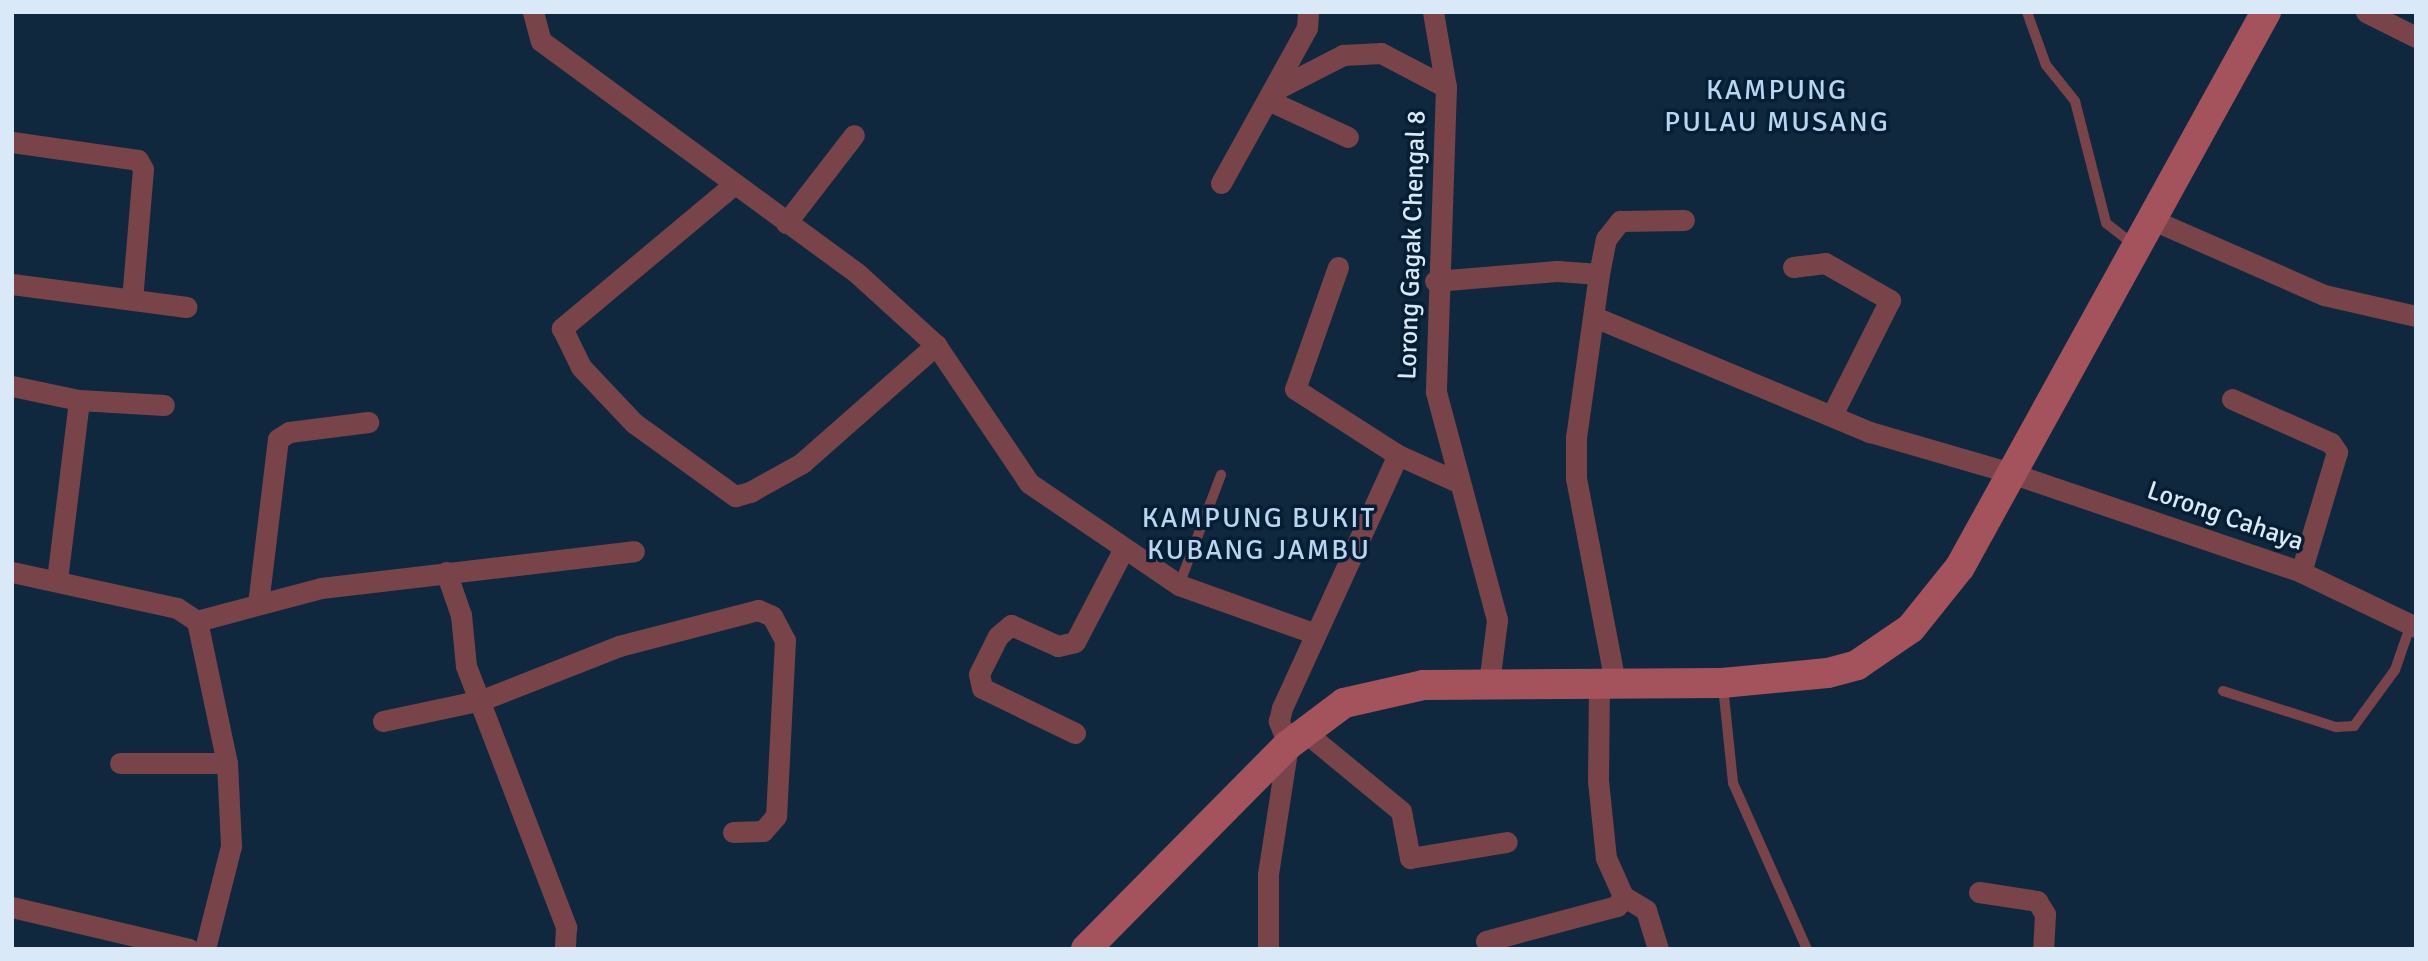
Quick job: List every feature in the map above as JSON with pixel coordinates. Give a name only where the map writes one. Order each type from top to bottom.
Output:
[{"type":"street","points":[[533,12],[541,41],[732,186],[858,274],[936,345],[1029,483],[1123,550],[1179,585],[1313,634]]},
{"type":"street","points":[[1221,183],[1307,28],[1308,12]]},
{"type":"street","name":"Lorong Gagak Chengal 8","points":[[1433,12],[1447,87],[1435,281],[1436,392],[1497,620],[1489,683]]},
{"type":"street","points":[[1086,949],[1296,738],[1344,703],[1387,689],[1489,683],[1723,683],[1828,673],[1882,651],[1911,628],[1960,567],[2266,12]]},
{"type":"street","points":[[2366,12],[2416,37]]},
{"type":"street","points":[[1270,95],[1343,55],[1381,52],[1447,87]]},
{"type":"street","points":[[1270,95],[1348,137]]},
{"type":"street","points":[[786,223],[854,135]]},
{"type":"street","points":[[12,142],[138,160],[143,169],[132,299]]},
{"type":"street","points":[[732,186],[568,317],[562,328],[581,367],[634,423],[735,496],[802,463],[936,345]]},
{"type":"street","points":[[1658,949],[1646,910],[1623,896],[1606,858],[1598,781],[1607,682],[1576,478],[1576,437],[1597,318],[1599,274],[1606,239],[1620,221],[1684,220]]},
{"type":"street","points":[[2153,220],[2324,295],[2416,316]]},
{"type":"street","points":[[1793,267],[1825,263],[1890,300],[1832,415]]},
{"type":"street","points":[[1338,267],[1295,389],[1301,399],[1398,455],[1458,482]]},
{"type":"street","points":[[1435,281],[1557,271],[1599,274]]},
{"type":"street","points":[[12,284],[186,307]]},
{"type":"street","name":"Lorong Cahaya","points":[[1597,318],[1832,415],[2011,472],[2301,572],[2413,625]]},
{"type":"street","points":[[12,386],[79,400],[164,405]]},
{"type":"street","points":[[2231,399],[2331,443],[2337,452],[2301,572]]},
{"type":"street","points":[[57,580],[79,400]]},
{"type":"street","points":[[258,604],[278,439],[289,432],[368,422]]},
{"type":"street","points":[[1398,455],[1313,634],[1279,721],[1296,738],[1401,811],[1410,858],[1507,842]]},
{"type":"street","points":[[1075,733],[982,688],[979,674],[998,636],[1011,625],[1059,646],[1075,642],[1123,550]]},
{"type":"street","points":[[197,621],[321,588],[634,551]]},
{"type":"street","points":[[12,572],[177,608],[197,621],[227,763],[231,846],[205,949]]},
{"type":"street","points":[[446,572],[461,615],[466,666],[482,700],[566,927],[565,948]]},
{"type":"street","points":[[383,721],[482,700],[619,646],[744,609],[772,616],[785,640],[776,816],[763,831],[733,832]]},
{"type":"street","points":[[1269,949],[1268,874],[1296,738]]},
{"type":"street","points":[[120,763],[227,763]]},
{"type":"street","points":[[1979,892],[2037,901],[2045,914],[2043,949]]},
{"type":"street","points":[[1486,941],[1617,906],[1623,896]]},
{"type":"street","points":[[12,907],[189,949]]},
{"type":"lane","points":[[2027,12],[2046,65],[2074,101],[2106,223],[2137,248]]},
{"type":"lane","points":[[1179,585],[1221,475]]},
{"type":"lane","points":[[2223,691],[2336,727],[2354,726],[2395,670],[2413,625]]},
{"type":"lane","points":[[1723,683],[1732,783],[1807,949]]},
{"type":"district","name":"KAMPUNG PULAU MUSANG","points":[[1777,106]]},
{"type":"district","name":"KAMPUNG BUKIT KUBANG JAMBU","points":[[1259,534]]}]
